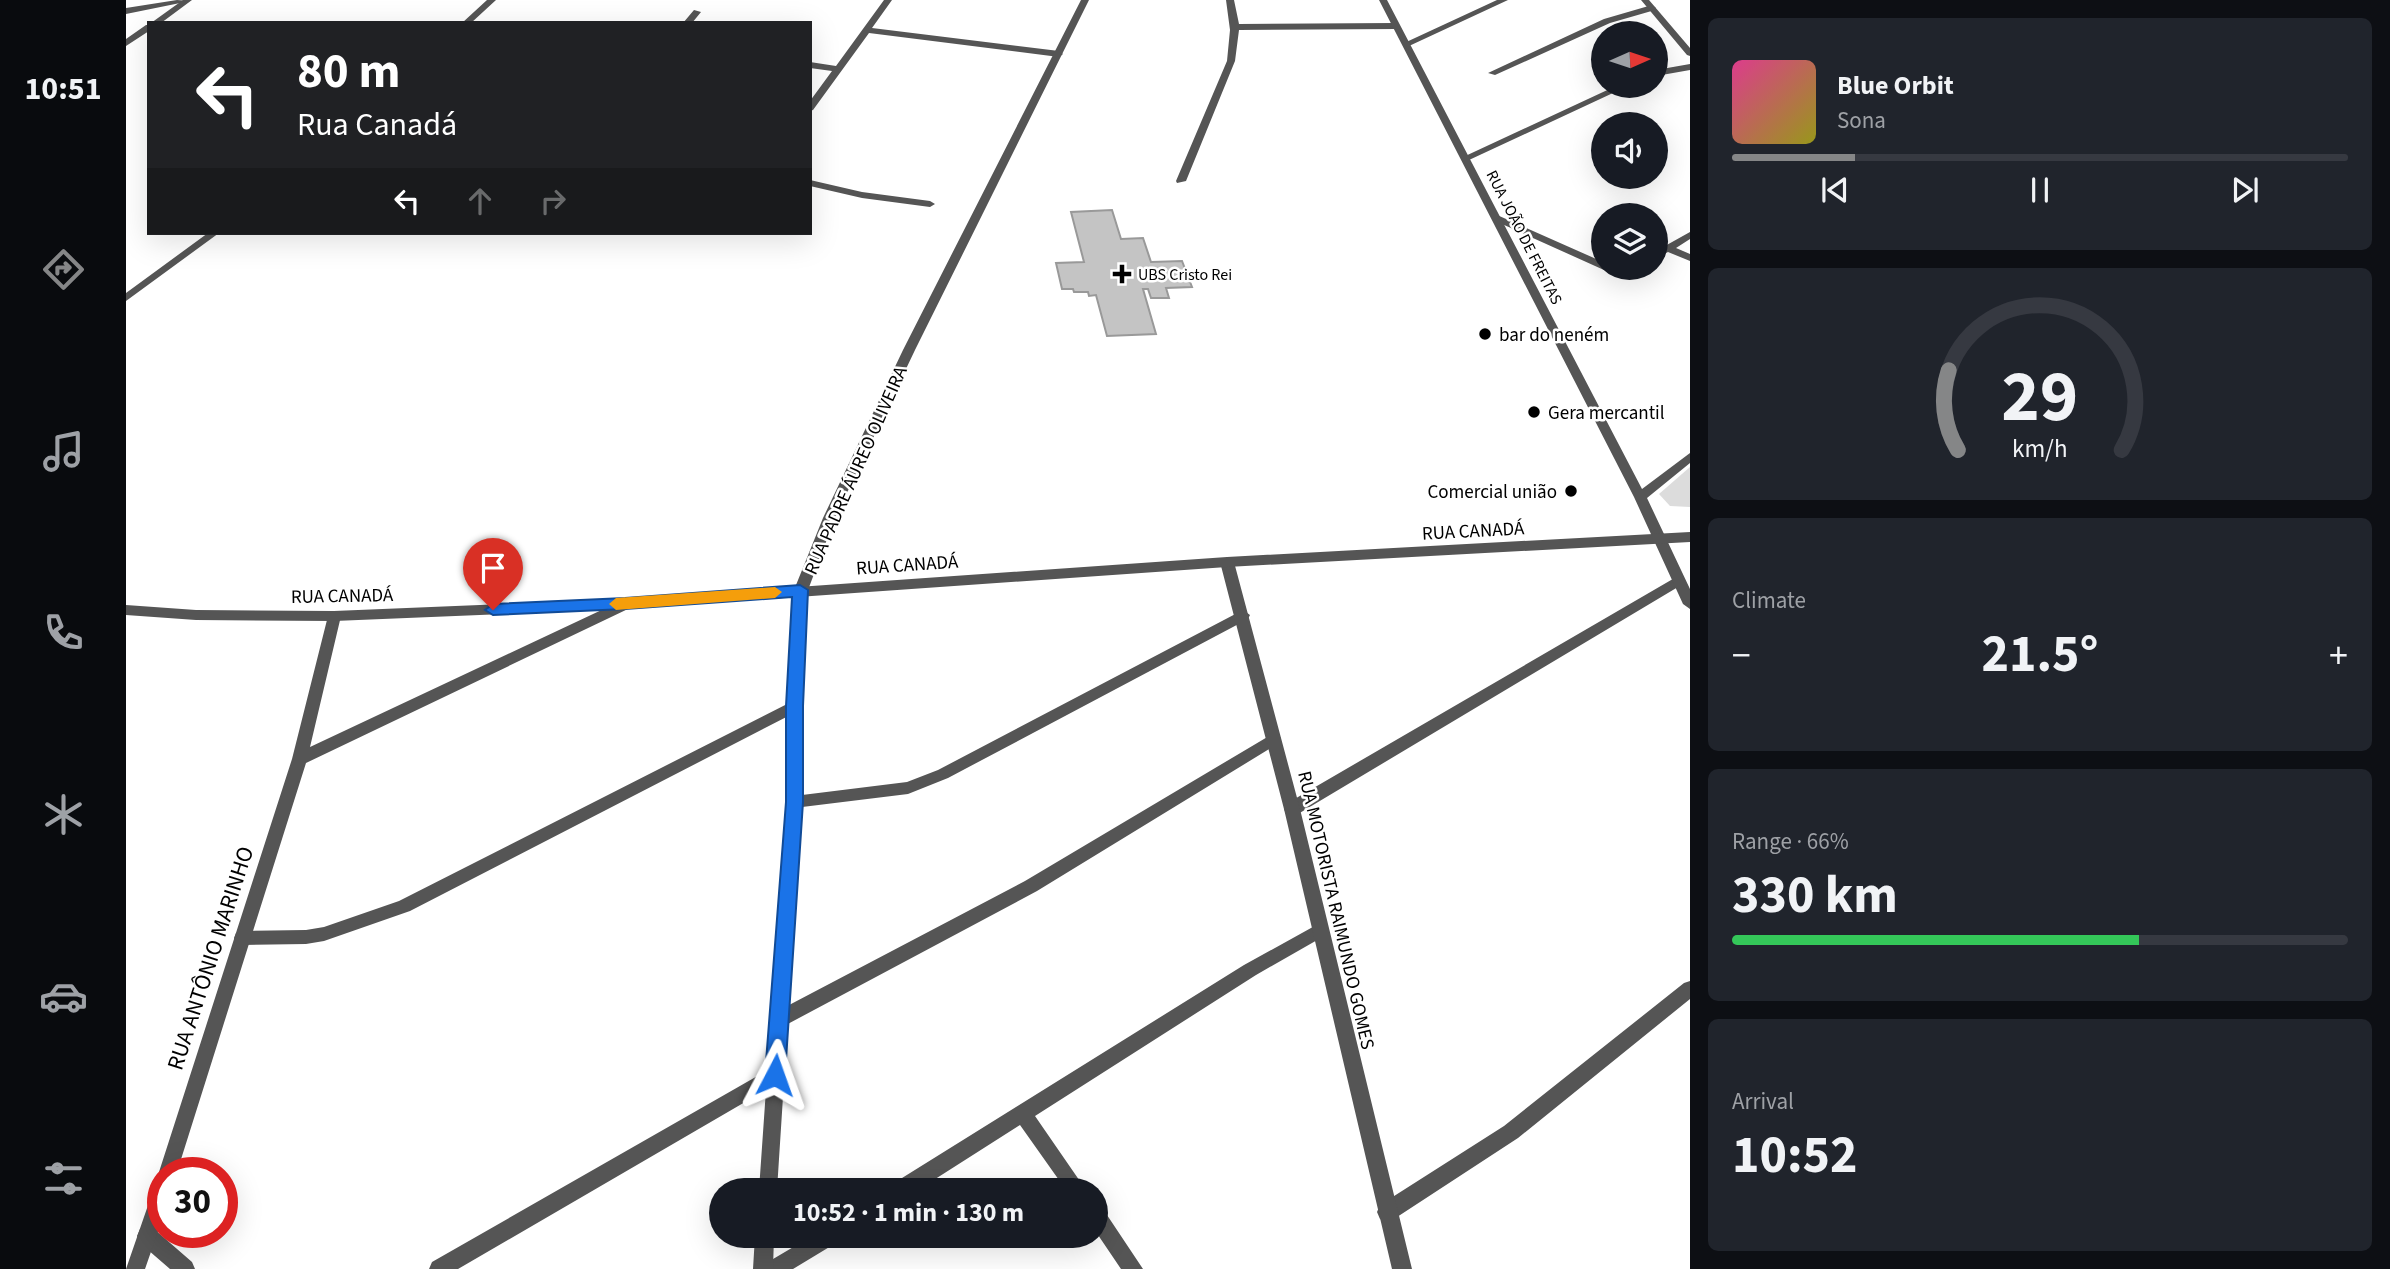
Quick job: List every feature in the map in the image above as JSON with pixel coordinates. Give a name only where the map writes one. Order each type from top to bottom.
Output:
[{"type":"street","points":[[468,21],[492,0]]},
{"type":"street","points":[[812,105],[888,0]]},
{"type":"street","name":"RUA PADRE ÁUREO OLIVEIRA","points":[[769,1178],[794,802],[794,706],[800,590],[829,518],[909,350],[1085,0]]},
{"type":"street","points":[[1181,181],[1231,61],[1235,27],[1230,0]]},
{"type":"street","name":"RUA JOÃO DE FREITAS","points":[[1383,0],[1640,497],[1690,604]]},
{"type":"street","points":[[1406,44],[1504,0]]},
{"type":"street","points":[[126,11],[187,1]]},
{"type":"street","points":[[158,21],[187,1]]},
{"type":"street","points":[[1492,73],[1648,2],[1690,53]]},
{"type":"street","points":[[689,21],[697,12]]},
{"type":"street","points":[[1235,27],[1396,26]]},
{"type":"street","points":[[126,43],[147,28]]},
{"type":"street","points":[[868,30],[1059,54]]},
{"type":"street","points":[[812,65],[837,69]]},
{"type":"street","points":[[1668,71],[1690,67]]},
{"type":"street","points":[[1466,158],[1597,98]]},
{"type":"street","points":[[812,183],[862,195],[929,204]]},
{"type":"street","points":[[1497,218],[1591,261]]},
{"type":"street","points":[[126,298],[211,235]]},
{"type":"street","points":[[1668,247],[1690,235]]},
{"type":"street","points":[[1668,248],[1690,258]]},
{"type":"street","points":[[1640,497],[1690,457]]},
{"type":"street","name":"RUA CANADÁ","points":[[126,610],[196,615],[334,616],[625,604],[1227,562],[1690,537]]},
{"type":"street","name":"RUA MOTORISTA RAIMUNDO GOMES","points":[[1227,562],[1292,809],[1402,1269]]},
{"type":"street","points":[[1292,809],[1678,581]]},
{"type":"street","points":[[299,759],[625,604]]},
{"type":"street","points":[[794,802],[908,788],[943,774],[1243,615]]},
{"type":"street","name":"RUA ANTÔNIO MARINHO","points":[[173,1157],[299,759],[334,616]]},
{"type":"street","points":[[242,938],[306,937],[324,934],[404,906],[794,706]]},
{"type":"street","points":[[778,1020],[1031,887],[1274,740]]},
{"type":"street","points":[[920,1178],[1250,970],[1320,930]]},
{"type":"street","points":[[1387,1212],[1511,1132],[1690,989]]},
{"type":"street","points":[[439,1269],[775,1075]]},
{"type":"street","points":[[1023,1114],[1068,1178]]},
{"type":"street","points":[[1108,1233],[1133,1269]]},
{"type":"street","points":[[135,1269],[147,1239]]},
{"type":"street","points":[[161,1248],[184,1269]]},
{"type":"street","points":[[764,1269],[765,1248]]},
{"type":"street","points":[[775,1269],[809,1248]]},
{"type":"shaded area","points":[[1690,467],[1690,507],[1670,506],[1659,494]]},
{"type":"building","points":[[1112,210],[1121,239],[1143,238],[1151,262],[1182,261],[1192,287],[1166,288],[1169,298],[1151,298],[1148,289],[1143,289],[1156,334],[1107,336],[1096,295],[1089,296],[1088,292],[1062,289],[1056,263],[1084,262],[1071,212]]},
{"type":"slow traffic","points":[[616,604],[775,592]]},
{"type":"place","name":"UBS Cristo Rei","points":[[1122,274]]},
{"type":"place","name":"bar do neném","points":[[1485,334]]},
{"type":"place","name":"Gera mercantil","points":[[1534,412]]},
{"type":"place","name":"Comercial união","points":[[1571,491]]},
{"type":"route","points":[[493,610],[625,604],[800,590],[794,706],[794,802],[775,1075]]}]
